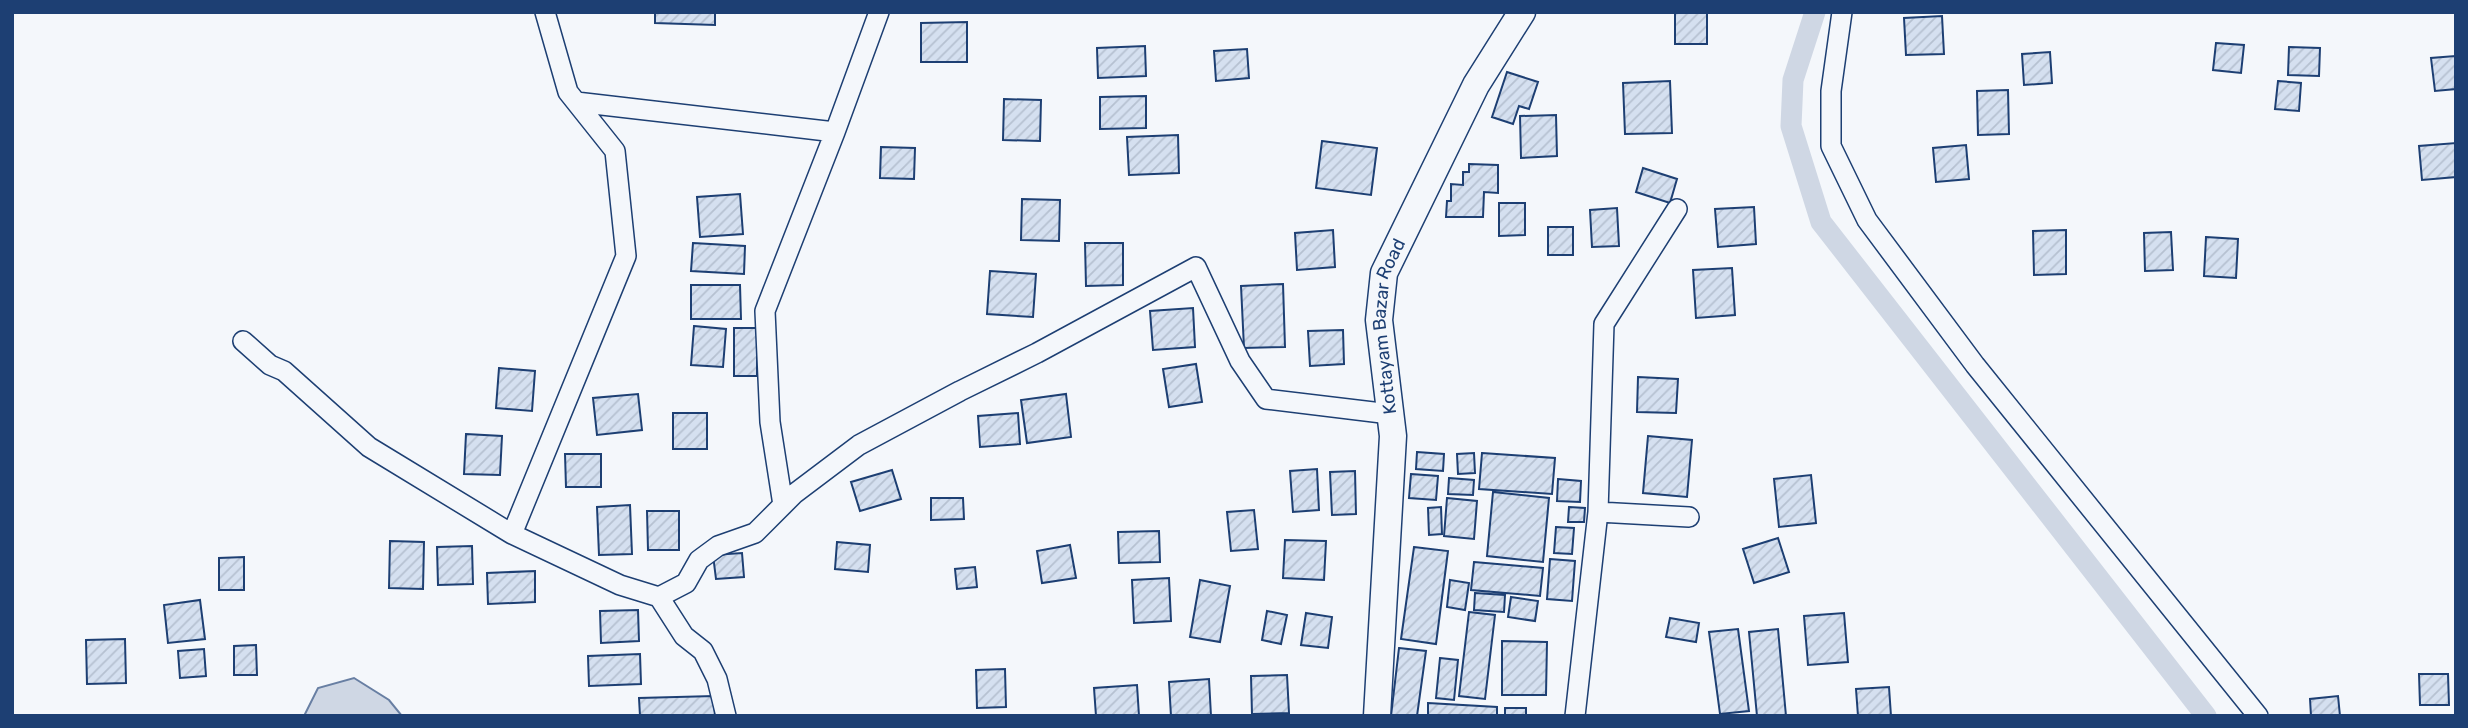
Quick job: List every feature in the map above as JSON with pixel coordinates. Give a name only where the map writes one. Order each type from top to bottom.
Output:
[{"type":"main road","name":"Kottayam Bazar Road","points":[[1377,716],[1393,436],[1379,320],[1384,273],[1476,85],[1522,12]]},
{"type":"street","points":[[512,534],[626,256],[615,151],[569,92],[545,12]]},
{"type":"street","points":[[783,505],[770,422],[765,312],[878,12]]},
{"type":"street","points":[[1842,12],[1831,91],[1831,146],[1867,220],[1975,365],[2258,716]]},
{"type":"street","points":[[576,102],[835,132]]},
{"type":"street","points":[[1575,716],[1598,512],[1604,324],[1677,209]]},
{"type":"street","points":[[659,597],[686,583],[699,560],[718,545],[755,533],[794,494],[859,445],[1196,267],[1240,361],[1266,399],[1390,414]]},
{"type":"street","points":[[243,341],[270,365],[285,371],[369,447],[512,534],[620,584],[659,597],[684,636],[703,651],[716,680],[726,716]]},
{"type":"street","points":[[1598,512],[1689,517]]},
{"type":"shaded area","points":[[354,678],[389,700],[402,716],[304,716],[318,688]]},
{"type":"building","points":[[655,12],[715,12],[715,25],[655,23]]},
{"type":"building","points":[[1675,12],[1707,12],[1707,44],[1675,44]]},
{"type":"building","points":[[1942,16],[1944,54],[1906,55],[1904,18]]},
{"type":"building","points":[[967,22],[967,62],[921,62],[921,23]]},
{"type":"building","points":[[2216,43],[2244,45],[2241,73],[2213,70]]},
{"type":"building","points":[[1145,46],[1146,76],[1098,78],[1097,48]]},
{"type":"building","points":[[2289,47],[2320,48],[2319,76],[2288,75]]},
{"type":"building","points":[[1247,49],[1249,78],[1216,81],[1214,51]]},
{"type":"building","points":[[2050,52],[2052,83],[2024,85],[2022,54]]},
{"type":"building","points":[[2455,56],[2456,89],[2435,91],[2431,58]]},
{"type":"building","points":[[1507,72],[1538,82],[1529,109],[1519,106],[1513,124],[1492,117]]},
{"type":"building","points":[[1670,81],[1672,133],[1625,134],[1623,83]]},
{"type":"building","points":[[2278,81],[2301,83],[2299,111],[2275,109]]},
{"type":"building","points":[[2008,90],[2009,134],[1978,135],[1977,91]]},
{"type":"building","points":[[1146,96],[1146,128],[1100,129],[1100,97]]},
{"type":"building","points":[[1004,99],[1041,100],[1040,141],[1003,140]]},
{"type":"building","points":[[1556,115],[1557,156],[1521,158],[1520,116]]},
{"type":"building","points":[[1178,135],[1179,173],[1129,175],[1127,137]]},
{"type":"building","points":[[1322,141],[1377,148],[1371,195],[1316,188]]},
{"type":"building","points":[[2456,143],[2456,177],[2422,180],[2419,146]]},
{"type":"building","points":[[1966,145],[1969,179],[1936,182],[1933,148]]},
{"type":"building","points":[[881,147],[915,148],[914,179],[880,178]]},
{"type":"building","points":[[1469,164],[1498,165],[1498,193],[1484,192],[1483,217],[1446,217],[1447,201],[1451,201],[1451,184],[1463,185],[1463,172],[1469,172]]},
{"type":"building","points":[[1643,168],[1677,179],[1670,203],[1636,192]]},
{"type":"building","points":[[740,194],[743,234],[700,237],[697,197]]},
{"type":"building","points":[[1022,199],[1060,200],[1059,241],[1021,240]]},
{"type":"building","points":[[1499,203],[1525,203],[1525,235],[1499,236]]},
{"type":"building","points":[[1754,207],[1756,244],[1718,247],[1715,209]]},
{"type":"building","points":[[1617,208],[1619,246],[1592,247],[1590,210]]},
{"type":"building","points":[[1548,227],[1573,227],[1573,255],[1548,255]]},
{"type":"building","points":[[1333,230],[1335,267],[1297,270],[1295,233]]},
{"type":"building","points":[[2066,230],[2066,274],[2034,275],[2033,231]]},
{"type":"building","points":[[2171,232],[2173,270],[2145,271],[2144,233]]},
{"type":"building","points":[[2206,237],[2238,239],[2236,278],[2204,276]]},
{"type":"building","points":[[693,243],[745,246],[744,274],[691,271]]},
{"type":"building","points":[[1085,243],[1123,243],[1123,285],[1086,286]]},
{"type":"building","points":[[1732,268],[1735,315],[1696,318],[1693,270]]},
{"type":"building","points":[[990,271],[1036,274],[1033,317],[987,314]]},
{"type":"building","points":[[1283,284],[1285,347],[1244,348],[1241,286]]},
{"type":"building","points":[[691,285],[740,285],[741,319],[691,319]]},
{"type":"building","points":[[1193,308],[1195,347],[1153,350],[1150,311]]},
{"type":"building","points":[[694,326],[726,329],[723,367],[691,365]]},
{"type":"building","points":[[734,328],[757,328],[757,376],[734,376]]},
{"type":"building","points":[[1343,330],[1344,364],[1310,366],[1308,331]]},
{"type":"building","points":[[1196,364],[1202,402],[1169,407],[1163,369]]},
{"type":"building","points":[[499,368],[535,371],[532,411],[496,408]]},
{"type":"building","points":[[1638,377],[1678,379],[1676,413],[1637,412]]},
{"type":"building","points":[[638,394],[642,430],[597,435],[593,398]]},
{"type":"building","points":[[1066,394],[1071,437],[1027,443],[1021,400]]},
{"type":"building","points":[[673,413],[707,413],[707,449],[673,449]]},
{"type":"building","points":[[1018,413],[1020,444],[980,447],[978,416]]},
{"type":"building","points":[[466,434],[502,436],[500,475],[464,474]]},
{"type":"building","points":[[1648,436],[1692,440],[1687,497],[1643,493]]},
{"type":"building","points":[[1417,452],[1444,454],[1443,471],[1416,469]]},
{"type":"building","points":[[1474,453],[1475,473],[1458,474],[1457,454]]},
{"type":"building","points":[[1482,453],[1555,458],[1552,494],[1479,489]]},
{"type":"building","points":[[565,454],[601,454],[601,487],[566,487]]},
{"type":"building","points":[[1317,469],[1319,510],[1293,512],[1290,471]]},
{"type":"building","points":[[892,470],[901,499],[860,511],[851,482]]},
{"type":"building","points":[[1355,471],[1356,514],[1332,515],[1330,472]]},
{"type":"building","points":[[1411,474],[1438,476],[1436,500],[1409,498]]},
{"type":"building","points":[[1811,475],[1816,523],[1779,527],[1774,479]]},
{"type":"building","points":[[1449,478],[1474,480],[1473,495],[1448,494]]},
{"type":"building","points":[[1558,479],[1581,481],[1580,502],[1557,501]]},
{"type":"building","points":[[1493,492],[1549,498],[1543,562],[1487,556]]},
{"type":"building","points":[[931,498],[963,498],[964,519],[931,520]]},
{"type":"building","points":[[1447,498],[1477,501],[1474,539],[1444,536]]},
{"type":"building","points":[[630,505],[632,554],[599,555],[597,507]]},
{"type":"building","points":[[1441,507],[1442,534],[1429,535],[1428,508]]},
{"type":"building","points":[[1569,507],[1585,508],[1584,522],[1568,522]]},
{"type":"building","points":[[1254,510],[1258,549],[1231,551],[1227,512]]},
{"type":"building","points":[[647,511],[679,511],[679,550],[648,550]]},
{"type":"building","points":[[1556,527],[1574,528],[1572,554],[1554,553]]},
{"type":"building","points":[[1159,531],[1160,562],[1119,563],[1118,532]]},
{"type":"building","points":[[1778,538],[1789,572],[1754,583],[1743,549]]},
{"type":"building","points":[[1285,540],[1326,541],[1324,580],[1283,578]]},
{"type":"building","points":[[390,541],[424,542],[423,589],[389,588]]},
{"type":"building","points":[[837,542],[870,545],[868,572],[835,569]]},
{"type":"building","points":[[1070,545],[1076,578],[1042,583],[1037,551]]},
{"type":"building","points":[[472,546],[473,584],[438,585],[437,547]]},
{"type":"building","points":[[1414,547],[1448,551],[1436,644],[1401,639]]},
{"type":"building","points":[[742,553],[744,577],[716,579],[713,555]]},
{"type":"building","points":[[244,557],[244,590],[219,590],[219,558]]},
{"type":"building","points":[[1550,559],[1575,561],[1572,601],[1547,599]]},
{"type":"building","points":[[1474,562],[1543,568],[1540,596],[1471,590]]},
{"type":"building","points":[[975,567],[977,587],[957,589],[955,569]]},
{"type":"building","points":[[535,571],[535,602],[488,604],[487,573]]},
{"type":"building","points":[[1169,578],[1171,621],[1134,623],[1132,580]]},
{"type":"building","points":[[1200,580],[1230,586],[1220,642],[1190,637]]},
{"type":"building","points":[[1450,580],[1469,583],[1465,610],[1447,607]]},
{"type":"building","points":[[1475,593],[1505,595],[1504,612],[1474,610]]},
{"type":"building","points":[[1511,597],[1538,601],[1535,621],[1508,617]]},
{"type":"building","points":[[200,600],[205,639],[168,643],[164,605]]},
{"type":"building","points":[[638,610],[639,641],[601,643],[600,611]]},
{"type":"building","points":[[1267,611],[1287,615],[1281,644],[1262,640]]},
{"type":"building","points":[[1469,612],[1495,615],[1485,699],[1459,696]]},
{"type":"building","points":[[1306,613],[1332,617],[1328,648],[1301,645]]},
{"type":"building","points":[[1844,613],[1848,662],[1808,665],[1804,616]]},
{"type":"building","points":[[1670,618],[1699,623],[1696,642],[1666,637]]},
{"type":"building","points":[[1738,629],[1749,711],[1720,714],[1709,632]]},
{"type":"building","points":[[1778,629],[1786,716],[1757,716],[1749,632]]},
{"type":"building","points":[[125,639],[126,683],[87,684],[86,640]]},
{"type":"building","points":[[1502,641],[1547,642],[1546,695],[1502,695]]},
{"type":"building","points":[[256,645],[257,675],[234,675],[234,646]]},
{"type":"building","points":[[1399,648],[1426,651],[1417,716],[1391,716]]},
{"type":"building","points":[[204,649],[206,676],[180,678],[178,651]]},
{"type":"building","points":[[640,654],[641,684],[589,686],[588,656]]},
{"type":"building","points":[[1440,658],[1458,660],[1454,700],[1436,698]]},
{"type":"building","points":[[1005,669],[1006,707],[977,708],[976,670]]},
{"type":"building","points":[[2419,674],[2448,674],[2449,705],[2420,705]]},
{"type":"building","points":[[1287,675],[1289,713],[1252,714],[1251,676]]},
{"type":"building","points":[[1209,679],[1211,716],[1171,716],[1169,682]]},
{"type":"building","points":[[1137,685],[1139,716],[1096,716],[1094,688]]},
{"type":"building","points":[[1889,687],[1891,716],[1858,716],[1856,689]]},
{"type":"building","points":[[714,696],[715,716],[640,716],[639,698]]},
{"type":"building","points":[[2338,696],[2340,716],[2311,716],[2310,699]]},
{"type":"building","points":[[1428,703],[1497,707],[1497,716],[1428,716]]},
{"type":"building","points":[[1505,708],[1526,708],[1526,716],[1505,716]]},
{"type":"waterway","points":[[1815,12],[1793,80],[1791,126],[1821,222],[2206,716]]}]
